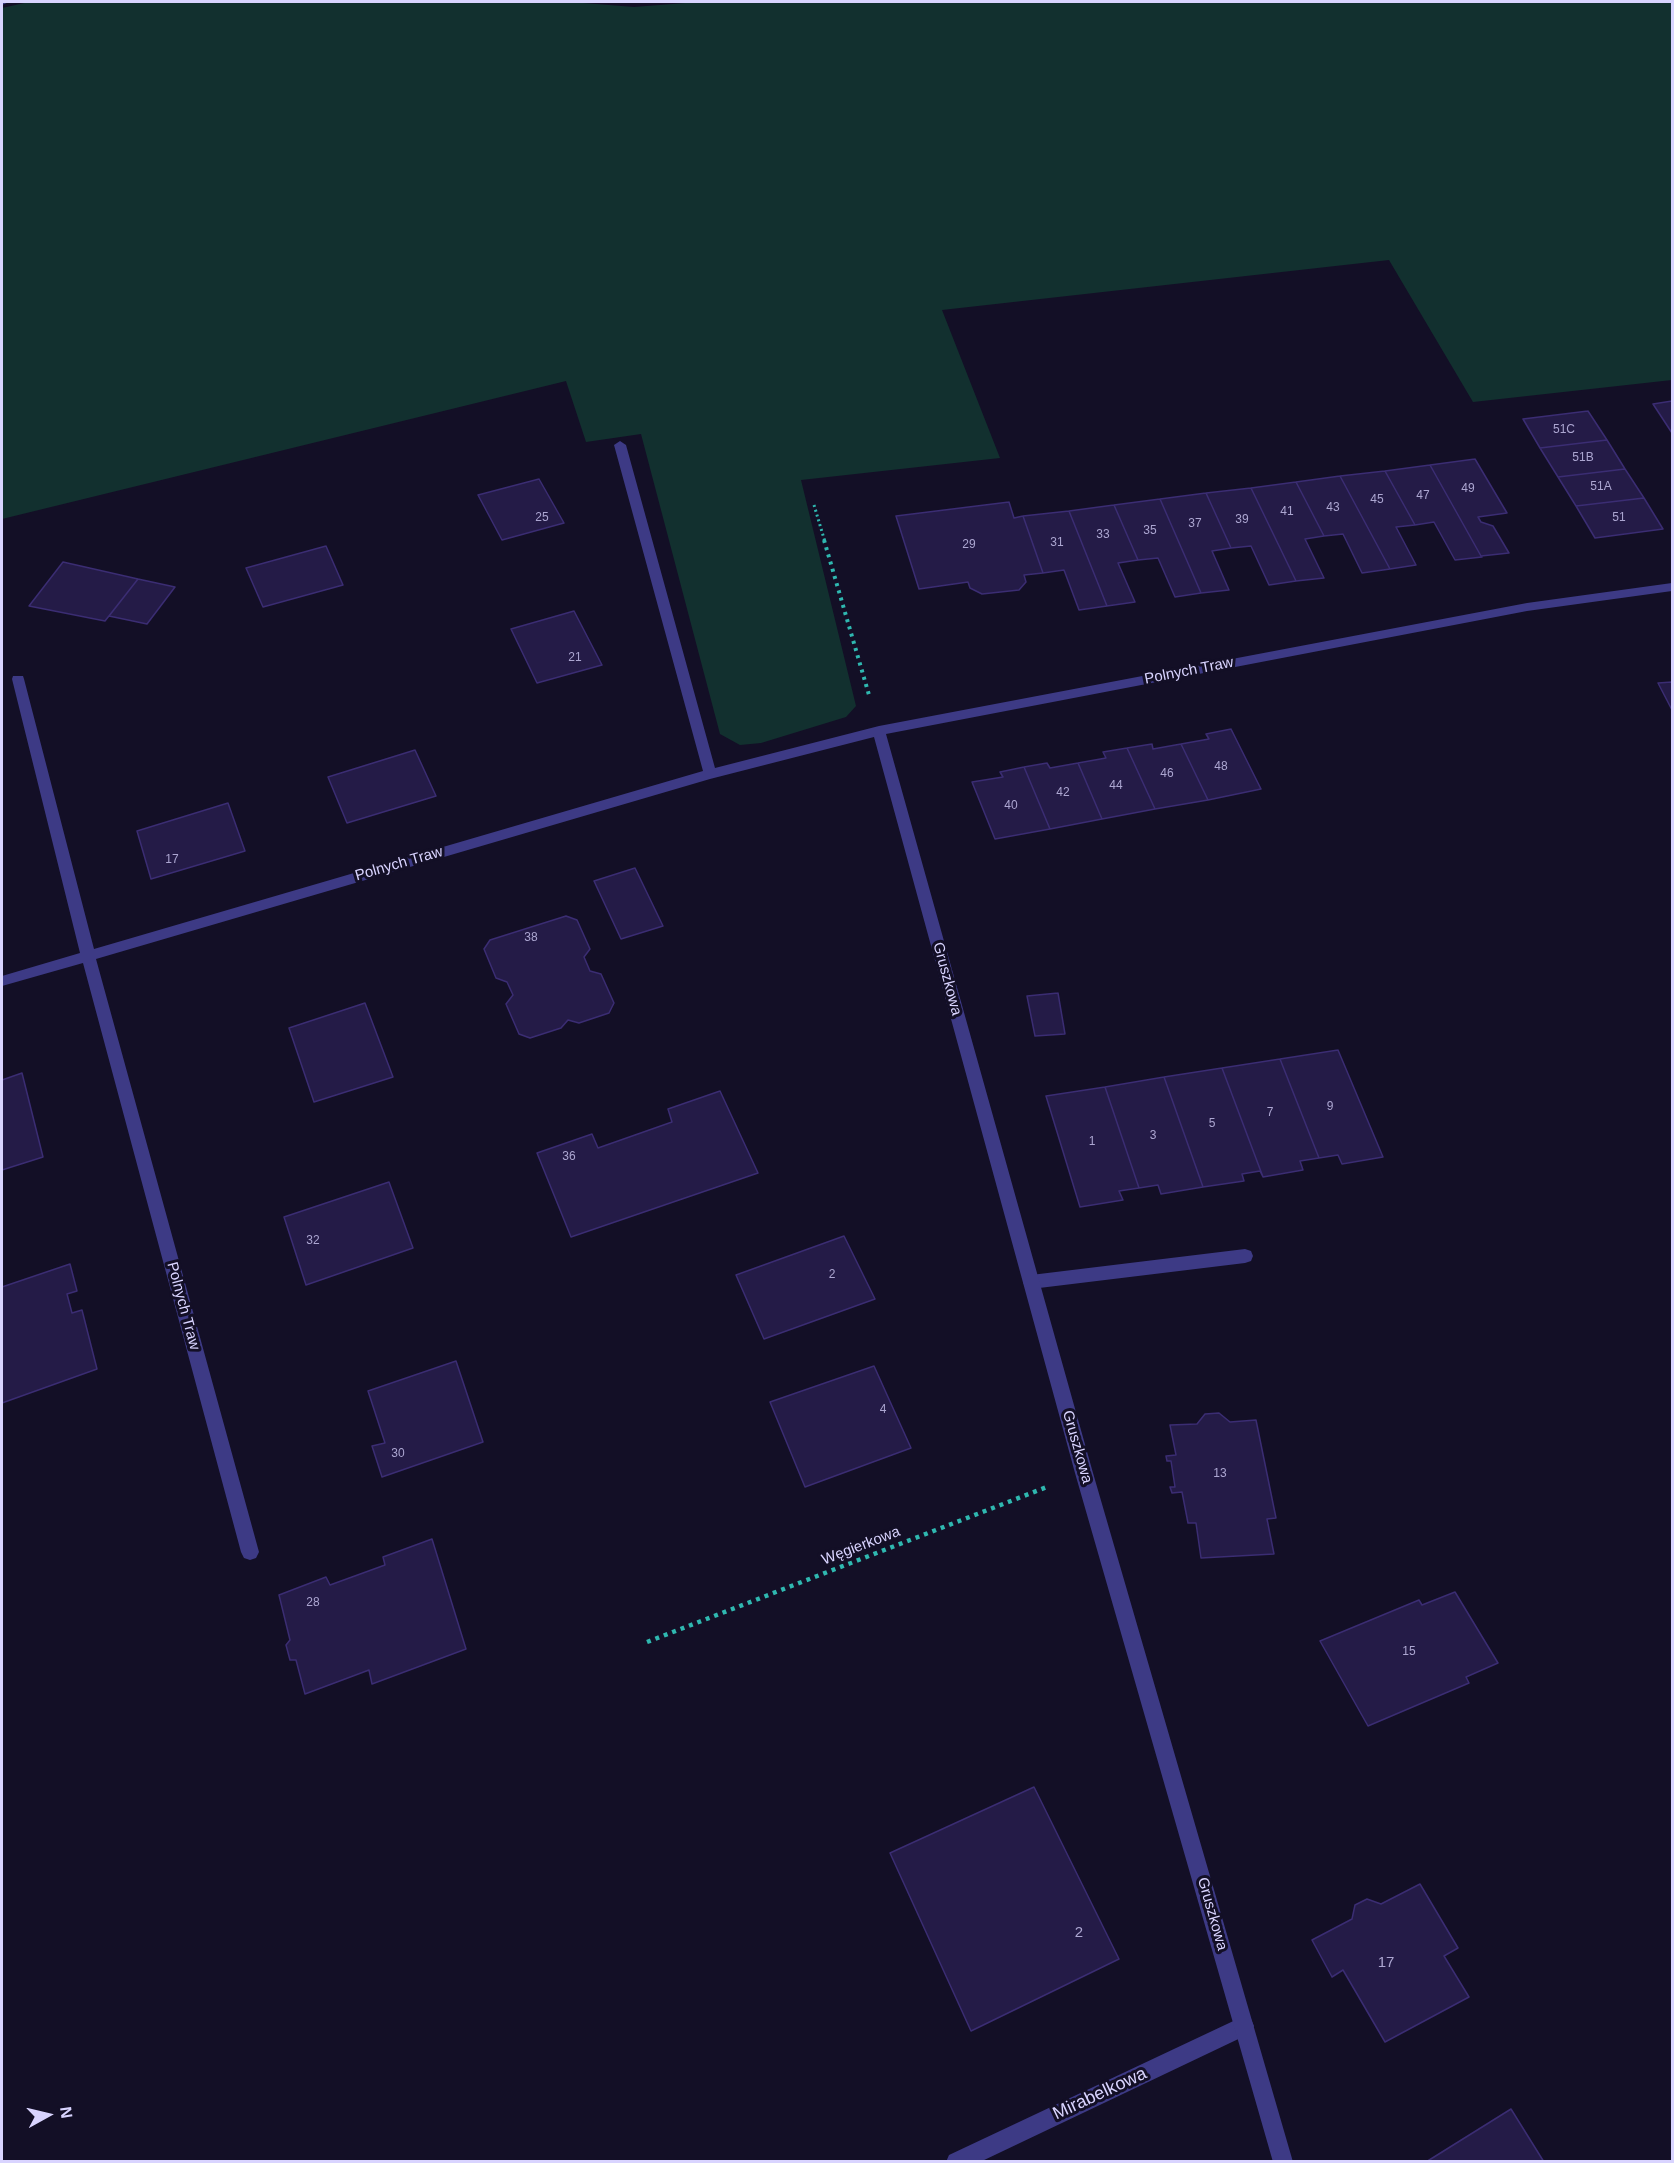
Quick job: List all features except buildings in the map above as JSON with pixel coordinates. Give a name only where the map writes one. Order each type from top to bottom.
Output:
[{"type":"street","points":[[620,445],[710,774]]},
{"type":"street","name":"Polnych Traw","points":[[2,981],[710,774],[879,731],[1527,607],[1672,587]]},
{"type":"street","name":"Polnych Traw","points":[[18,679],[88,955],[250,1552]]},
{"type":"street","name":"Gruszkowa","points":[[879,731],[1084,1473],[1283,2162]]},
{"type":"street","points":[[1031,1282],[1245,1256]]},
{"type":"street","name":"Mirabelkowa","points":[[956,2162],[1244,2026]]},
{"type":"path","points":[[814,505],[879,731]]},
{"type":"path","name":"Węgierkowa","points":[[647,1642],[1084,1473]]},
{"type":"green space","points":[[29,2],[571,2],[634,7],[698,2],[1672,2],[1672,380],[1473,402],[1389,260],[942,310],[1000,458],[801,480],[856,706],[846,717],[761,743],[740,745],[720,734],[641,434],[586,442],[566,381],[2,519],[2,8]]}]
